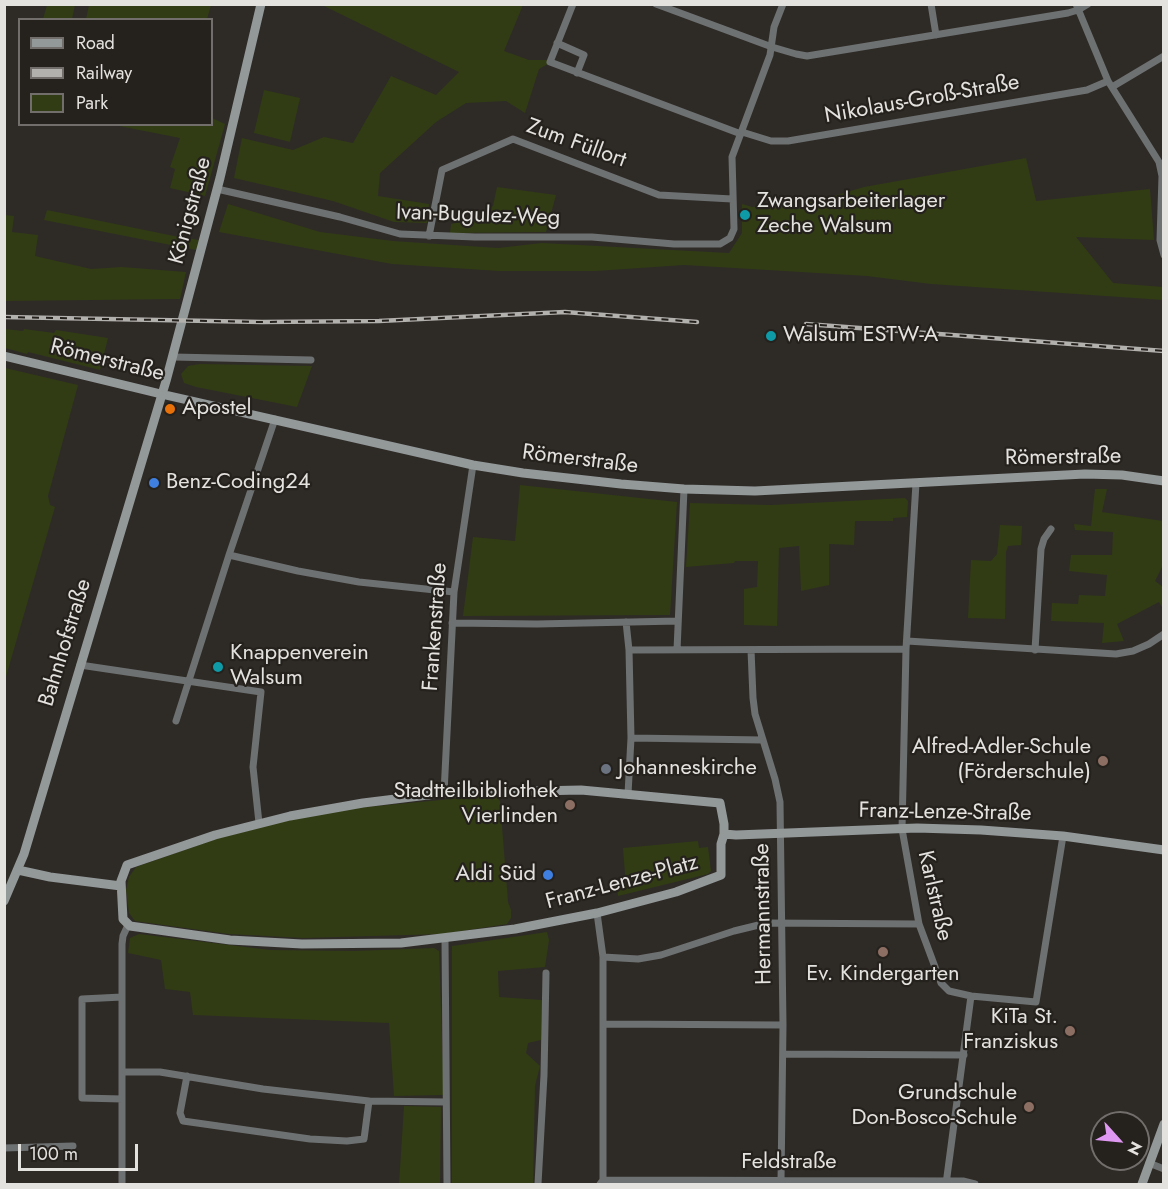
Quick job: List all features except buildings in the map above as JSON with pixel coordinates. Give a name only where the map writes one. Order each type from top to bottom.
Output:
[{"type":"street","name":"Königstraße","points":[[161,394],[173,357],[217,189],[261,4]]},
{"type":"street","points":[[573,4],[557,43],[584,55],[577,73]]},
{"type":"street","points":[[656,4],[772,47],[796,54],[820,55],[936,35],[1088,4]]},
{"type":"street","points":[[732,199],[732,157],[772,47],[774,27],[783,4]]},
{"type":"street","points":[[931,4],[936,35]]},
{"type":"street","points":[[1077,7],[1110,84],[1159,162],[1162,176],[1160,240],[1164,255]]},
{"type":"street","name":"Nikolaus-Groß-Straße","points":[[557,43],[550,62],[741,133],[771,141],[788,141],[1086,90],[1110,84],[1164,56]]},
{"type":"street","name":"Zum Füllort","points":[[429,236],[442,170],[513,139],[659,195],[732,199]]},
{"type":"street","name":"Ivan-Bugulez-Weg","points":[[217,189],[340,217],[385,231],[429,236],[592,237],[708,245],[720,244],[730,238],[734,229],[732,199]]},
{"type":"street","name":"Römerstraße","points":[[4,356],[473,465],[552,477],[684,489],[767,491],[1085,474],[1122,475],[1164,481]]},
{"type":"street","points":[[173,357],[311,360]]},
{"type":"street","name":"Bahnhofstraße","points":[[4,901],[16,874],[161,394]]},
{"type":"street","points":[[176,721],[275,419]]},
{"type":"street","name":"Frankenstraße","points":[[444,794],[454,592],[473,465]]},
{"type":"street","name":"Karlstraße","points":[[916,483],[907,645],[902,829],[920,924],[941,983],[949,991],[971,996],[1036,1002],[1063,836]]},
{"type":"street","points":[[677,650],[684,489]]},
{"type":"street","points":[[1035,650],[1041,549],[1044,538],[1051,529]]},
{"type":"street","points":[[229,555],[297,571],[359,582],[454,592]]},
{"type":"street","points":[[452,622],[537,624],[678,621]]},
{"type":"street","points":[[626,622],[631,738],[628,794]]},
{"type":"street","points":[[629,650],[751,650],[907,645],[1116,654],[1149,644],[1164,634]]},
{"type":"street","name":"Hermannstraße","points":[[751,650],[753,698],[780,802],[783,1024],[781,1181]]},
{"type":"street","points":[[80,665],[261,692],[253,767],[259,823]]},
{"type":"street","points":[[631,738],[763,740]]},
{"type":"street","name":"Franz-Lenze-Platz","points":[[121,886],[124,868],[127,865],[215,835],[259,823],[352,805],[444,794],[581,790],[720,803],[723,813],[724,834],[721,844],[719,877],[676,892],[597,913],[515,929],[401,943],[302,944],[230,940],[128,925]]},
{"type":"street","name":"Franz-Lenze-Straße","points":[[724,834],[902,829],[981,830],[1063,836],[1164,850]]},
{"type":"street","points":[[4,874],[121,886],[123,919],[128,925],[123,936],[122,1185]]},
{"type":"street","points":[[597,913],[603,957],[601,1182]]},
{"type":"street","points":[[603,957],[638,959],[661,955],[734,931],[767,923],[920,924]]},
{"type":"street","points":[[445,939],[447,1185]]},
{"type":"street","points":[[538,1185],[544,1075],[546,973]]},
{"type":"street","points":[[946,1183],[971,996]]},
{"type":"street","points":[[122,997],[82,999],[82,1098],[122,1099]]},
{"type":"street","points":[[603,1024],[783,1024]]},
{"type":"street","points":[[783,1054],[964,1055]]},
{"type":"street","points":[[122,1072],[160,1072],[263,1089],[369,1101],[446,1102]]},
{"type":"street","points":[[187,1076],[180,1113],[183,1121],[310,1139],[346,1141],[364,1139],[369,1101]]},
{"type":"street","points":[[1150,1160],[1164,1124]]},
{"type":"street","points":[[4,1148],[73,1146]]},
{"type":"street","points":[[1150,1163],[1164,1169]]},
{"type":"street","name":"Feldstraße","points":[[601,1182],[946,1183],[963,1181],[975,1185]]},
{"type":"green space","points":[[89,4],[211,5],[207,18],[86,18]]},
{"type":"green space","points":[[47,5],[75,5],[72,18],[43,18]]},
{"type":"green space","points":[[322,5],[523,5],[504,51],[529,60],[549,60],[548,64],[539,69],[525,113],[506,101],[466,103],[436,122],[380,173],[378,196],[429,204],[427,223],[394,222],[333,201],[234,178],[242,138],[293,150],[324,137],[353,143],[391,76],[436,95],[459,72]]},
{"type":"green space","points":[[264,90],[300,98],[290,142],[254,133]]},
{"type":"green space","points":[[213,118],[225,124],[205,196],[170,188],[175,169],[170,167],[180,138],[119,126],[213,126]]},
{"type":"green space","points":[[1026,158],[1036,201],[1150,189],[1154,240],[1076,237],[1113,283],[1163,287],[1163,300],[931,284],[867,276],[684,265],[596,271],[499,271],[392,264],[219,232],[228,204],[320,232],[393,241],[498,248],[542,243],[729,253],[742,233],[742,204],[752,207],[813,202],[864,187]]},
{"type":"green space","points":[[497,187],[556,195],[546,232],[450,233],[451,224],[473,219],[493,206]]},
{"type":"green space","points":[[47,210],[199,240],[196,250],[44,220]]},
{"type":"green space","points":[[4,215],[14,216],[12,232],[38,235],[35,256],[91,269],[122,267],[186,272],[180,299],[5,301]]},
{"type":"green space","points":[[5,329],[23,331],[24,329],[54,333],[56,330],[108,338],[100,370],[5,348]]},
{"type":"green space","points":[[200,364],[312,366],[297,407],[184,383],[181,374],[188,366]]},
{"type":"green space","points":[[5,368],[78,385],[48,496],[50,505],[55,507],[5,680]]},
{"type":"green space","points":[[520,485],[677,502],[670,615],[463,616],[473,537],[515,541]]},
{"type":"green space","points":[[1095,489],[1107,489],[1102,512],[1163,521],[1163,565],[1155,581],[1163,587],[1163,609],[1159,602],[1117,624],[1124,641],[1102,643],[1104,623],[1051,621],[1052,603],[1078,604],[1079,595],[1105,596],[1107,575],[1069,571],[1071,555],[1112,555],[1113,532],[1075,530],[1074,524],[1091,526]]},
{"type":"green space","points":[[905,498],[908,501],[907,517],[893,518],[893,521],[855,521],[854,545],[829,544],[829,585],[801,591],[799,546],[779,548],[777,626],[744,625],[744,589],[757,587],[758,561],[735,561],[734,563],[686,567],[690,503],[771,505]]},
{"type":"green space","points":[[1000,525],[1022,526],[1021,545],[1008,546],[1006,552],[1005,619],[968,618],[971,560],[991,561],[997,554]]},
{"type":"green space","points":[[494,795],[500,801],[508,902],[511,910],[511,918],[507,924],[442,934],[304,938],[229,934],[135,921],[129,913],[126,890],[129,877],[136,867],[259,824],[334,810]]},
{"type":"green space","points":[[698,841],[699,848],[708,847],[711,871],[708,874],[618,896],[617,888],[625,874],[623,848]]},
{"type":"green space","points":[[547,932],[549,940],[545,967],[498,971],[499,997],[542,1000],[541,1040],[528,1043],[526,1053],[540,1066],[535,1086],[533,1184],[452,1184],[452,946]]},
{"type":"green space","points":[[139,934],[270,950],[354,951],[434,948],[439,951],[444,1095],[394,1096],[389,1023],[193,1015],[190,992],[165,989],[161,960],[128,953],[130,938]]},
{"type":"green space","points":[[404,1106],[441,1107],[440,1184],[399,1184]]},
{"type":"railway","points":[[4,317],[262,322],[379,321],[565,312],[697,322]]},
{"type":"railway","points":[[806,324],[1164,351]]},
{"type":"place","name":"Zwangsarbeiterlager Zeche Walsum","points":[[745,215]]},
{"type":"place","name":"Walsum ESTW-A","points":[[771,336]]},
{"type":"place","name":"Apostel","points":[[170,409]]},
{"type":"place","name":"Benz-Coding24","points":[[154,483]]},
{"type":"place","name":"Knappenverein Walsum","points":[[218,667]]},
{"type":"place","name":"Alfred-Adler-Schule (Förderschule)","points":[[1103,761]]},
{"type":"place","name":"Johanneskirche","points":[[606,769]]},
{"type":"place","name":"Stadtteilbibliothek Vierlinden","points":[[570,805]]},
{"type":"place","name":"Aldi Süd","points":[[548,875]]},
{"type":"place","name":"Ev. Kindergarten","points":[[883,952]]},
{"type":"place","name":"KiTa St. Franziskus","points":[[1070,1031]]},
{"type":"place","name":"Grundschule Don-Bosco-Schule","points":[[1029,1107]]}]
